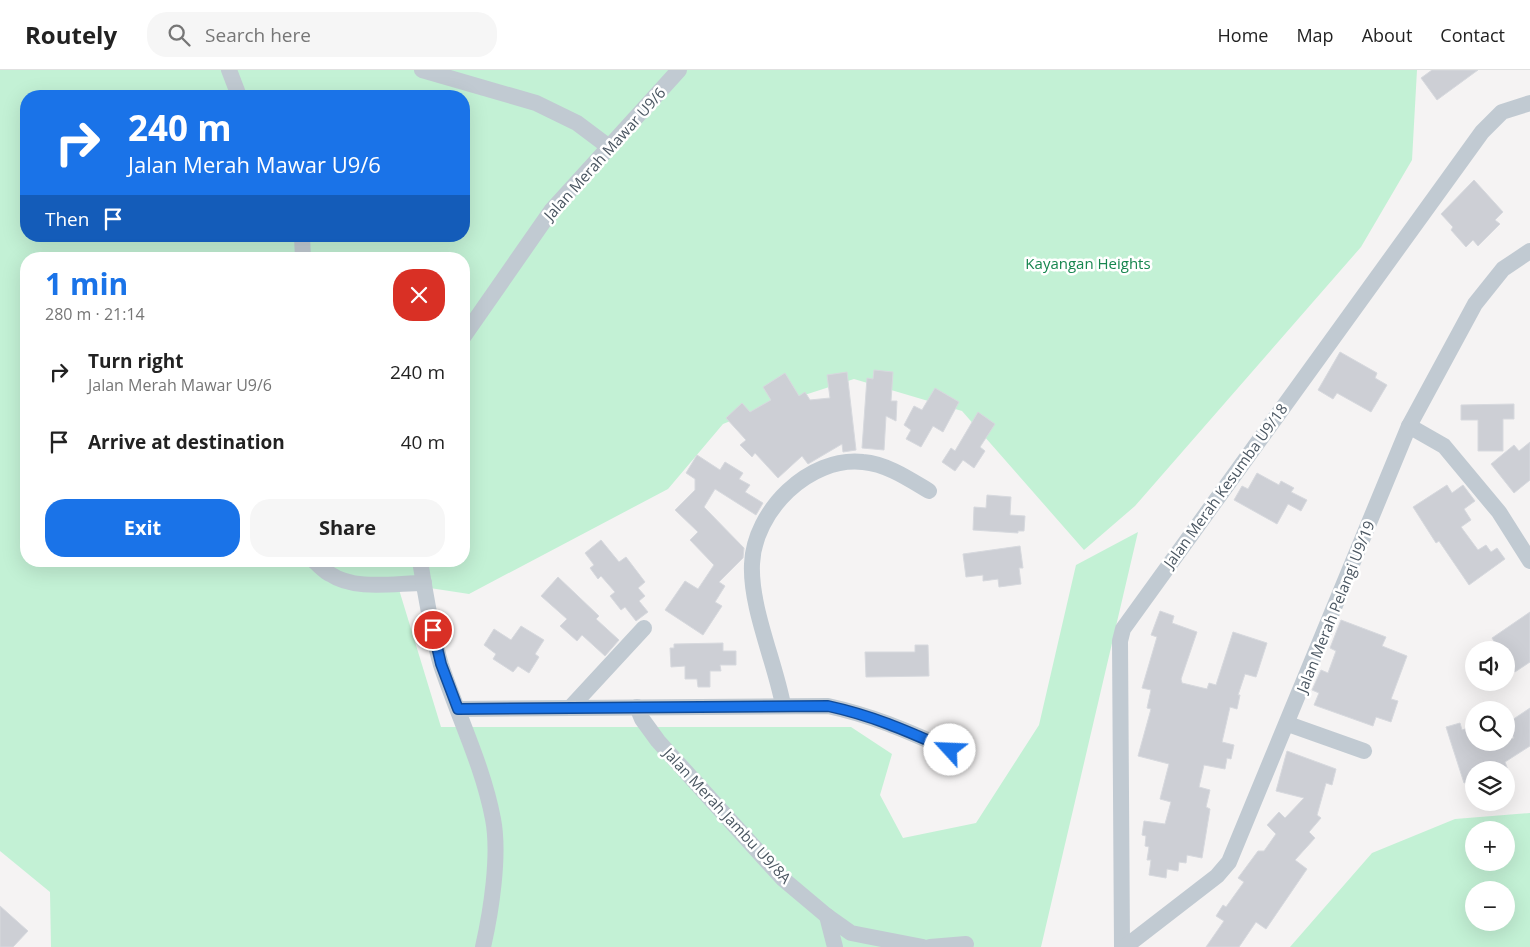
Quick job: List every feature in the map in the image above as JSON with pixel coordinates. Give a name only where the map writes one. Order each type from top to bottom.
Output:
[{"type":"street","points":[[228,70],[236,90]]},
{"type":"street","points":[[422,70],[536,102],[577,123],[609,147]]},
{"type":"street","name":"Jalan Merah Mawar U9/6","points":[[470,327],[551,211],[663,90],[679,70]]},
{"type":"street","name":"Jalan Merah Kesumba U9/18","points":[[1123,947],[1120,641],[1123,629],[1482,132],[1502,112],[1530,103]]},
{"type":"street","name":"Jalan Merah Pelangi U9/19","points":[[1123,947],[1217,876],[1229,862],[1288,724],[1410,426],[1475,304],[1503,269],[1530,250]]},
{"type":"street","points":[[1410,426],[1444,446],[1499,512],[1530,561]]},
{"type":"street","points":[[783,705],[757,605],[752,564],[756,544],[767,520],[782,496],[815,470],[844,461],[865,462],[894,471],[929,491]]},
{"type":"street","points":[[321,567],[342,580],[363,584],[424,583]]},
{"type":"street","points":[[421,567],[441,664],[482,778],[494,821],[495,852],[490,917],[483,947]]},
{"type":"street","points":[[570,708],[644,628]]},
{"type":"street","points":[[458,709],[828,706],[890,722],[950,750]]},
{"type":"street","name":"Jalan Merah Jambu U9/8A","points":[[637,707],[642,719],[658,741],[783,879],[827,916],[851,933],[923,947]]},
{"type":"street","points":[[1288,724],[1364,750]]},
{"type":"street","points":[[827,916],[835,947]]},
{"type":"street","points":[[930,947],[966,944]]},
{"type":"green space","name":"Kayangan Heights","points":[[0,70],[1417,70],[1412,160],[1361,247],[1135,506],[1084,550],[962,411],[854,379],[755,411],[723,424],[668,489],[469,594],[397,583],[441,727],[851,727],[892,754],[880,795],[903,838],[976,823],[1039,725],[1076,565],[1138,532],[1041,947],[51,947],[50,892],[0,851]]},
{"type":"green space","points":[[1530,813],[1530,947],[1290,947],[1372,853],[1455,819]]},
{"type":"building","points":[[1432,70],[1478,70],[1437,100],[1421,78]]},
{"type":"building","points":[[1474,180],[1503,212],[1495,220],[1500,224],[1478,246],[1473,240],[1466,247],[1451,230],[1453,227],[1441,214]]},
{"type":"building","points":[[1340,352],[1377,373],[1375,378],[1387,385],[1371,412],[1337,393],[1333,399],[1318,390]]},
{"type":"building","points":[[874,370],[893,372],[891,401],[897,401],[896,421],[886,416],[884,450],[862,448],[867,378],[873,379]]},
{"type":"building","points":[[847,372],[856,450],[843,452],[842,444],[808,464],[802,456],[778,478],[755,453],[752,457],[740,445],[746,440],[726,418],[742,403],[750,412],[771,400],[763,387],[785,373],[799,396],[805,392],[810,400],[830,398],[827,375]]},
{"type":"building","points":[[935,388],[959,402],[943,432],[933,426],[921,447],[906,439],[911,430],[904,425],[914,406],[922,410]]},
{"type":"building","points":[[1514,404],[1514,419],[1503,419],[1503,451],[1478,451],[1478,420],[1461,420],[1461,405]]},
{"type":"building","points":[[978,412],[995,424],[980,447],[985,451],[974,468],[963,460],[955,471],[942,462],[951,448],[955,451]]},
{"type":"building","points":[[1530,442],[1530,480],[1514,493],[1491,464],[1514,445],[1519,451]]},
{"type":"building","points":[[697,455],[720,470],[725,462],[743,473],[739,479],[750,485],[745,492],[763,503],[756,515],[715,489],[704,507],[744,548],[743,558],[719,582],[725,586],[715,602],[722,606],[703,635],[665,610],[685,581],[698,589],[714,565],[690,540],[698,532],[675,510],[695,490],[695,479],[686,473]]},
{"type":"building","points":[[1257,473],[1279,485],[1281,481],[1294,488],[1291,492],[1307,500],[1301,511],[1288,504],[1277,524],[1234,500],[1242,486],[1248,489]]},
{"type":"building","points":[[1447,485],[1452,493],[1463,485],[1475,501],[1464,509],[1471,520],[1461,527],[1478,550],[1486,545],[1491,552],[1497,548],[1505,559],[1469,585],[1439,541],[1436,543],[1413,507]]},
{"type":"building","points":[[987,495],[1011,497],[1010,515],[1025,516],[1024,531],[1018,531],[1018,533],[973,530],[974,507],[986,508]]},
{"type":"building","points":[[601,540],[619,562],[626,557],[645,582],[638,588],[645,596],[639,601],[648,612],[636,621],[625,607],[621,610],[610,596],[615,592],[601,576],[598,579],[590,568],[594,565],[585,553]]},
{"type":"building","points":[[1020,546],[1023,568],[1019,568],[1021,584],[999,587],[998,579],[983,581],[983,575],[966,577],[963,554]]},
{"type":"building","points":[[558,577],[599,616],[596,619],[619,640],[605,656],[582,635],[577,641],[560,626],[567,619],[541,596]]},
{"type":"building","points":[[1160,611],[1174,616],[1172,623],[1197,632],[1181,679],[1182,683],[1207,689],[1209,683],[1216,685],[1233,632],[1267,643],[1256,677],[1245,674],[1238,695],[1240,695],[1237,709],[1230,707],[1222,742],[1234,745],[1231,759],[1227,758],[1225,769],[1204,765],[1199,787],[1210,790],[1206,807],[1210,809],[1202,858],[1187,855],[1186,863],[1179,862],[1178,871],[1167,869],[1166,878],[1149,875],[1151,860],[1147,860],[1149,847],[1145,846],[1146,836],[1142,835],[1144,821],[1165,824],[1171,802],[1160,799],[1169,764],[1138,756],[1151,709],[1147,708],[1151,690],[1142,688],[1157,637],[1151,635]]},
{"type":"building","points":[[1530,612],[1530,662],[1515,672],[1515,641],[1494,641],[1492,638]]},
{"type":"building","points":[[1341,620],[1386,637],[1382,646],[1407,656],[1391,699],[1398,701],[1391,722],[1376,717],[1373,726],[1314,705],[1319,693],[1312,690],[1321,670],[1328,673],[1336,651],[1330,648]]},
{"type":"building","points":[[521,626],[544,640],[535,654],[539,657],[529,673],[518,666],[513,672],[493,659],[496,654],[484,645],[494,629],[511,640]]},
{"type":"building","points":[[723,643],[723,651],[736,651],[736,665],[720,665],[721,671],[710,671],[710,687],[698,687],[697,679],[685,679],[685,666],[671,667],[670,648],[674,648],[674,644]]},
{"type":"building","points":[[915,645],[928,645],[929,676],[866,677],[865,652],[915,652]]},
{"type":"building","points":[[1530,708],[1530,746],[1507,761],[1465,761],[1464,783],[1446,727],[1460,723],[1462,730],[1465,729],[1465,751],[1515,751],[1515,718]]},
{"type":"building","points":[[1287,751],[1336,769],[1332,785],[1326,783],[1317,815],[1321,818],[1309,832],[1315,838],[1295,860],[1307,869],[1266,929],[1256,922],[1239,947],[1206,947],[1224,921],[1216,916],[1223,905],[1226,907],[1244,882],[1238,878],[1258,851],[1264,851],[1276,834],[1267,825],[1279,812],[1285,818],[1304,798],[1276,791]]},
{"type":"building","points":[[0,906],[28,931],[13,947],[0,947]]},
{"type":"route","points":[[433,630],[441,664],[458,709],[828,706],[890,722],[950,750]]}]
